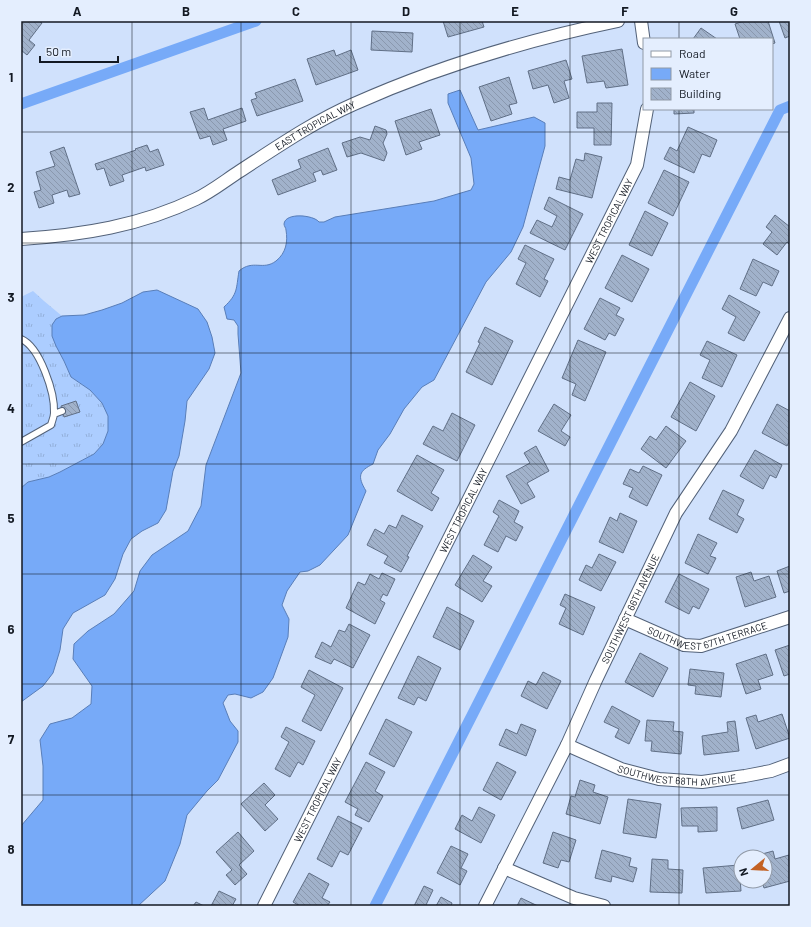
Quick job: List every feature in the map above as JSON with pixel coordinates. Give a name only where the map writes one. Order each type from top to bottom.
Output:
[{"type":"street","name":"EAST TROPICAL WAY","points":[[21,239],[52,237],[109,229],[152,218],[198,199],[307,127],[353,104],[482,55],[562,33],[618,21]]},
{"type":"street","points":[[641,21],[643,38]]},
{"type":"street","name":"WEST TROPICAL WAY","points":[[264,906],[637,165],[647,110]]},
{"type":"street","name":"SOUTHWEST 66TH AVENUE","points":[[485,906],[566,745],[676,513],[731,431],[789,323]]},
{"type":"street","name":"SOUTHWEST 67TH TERRACE","points":[[625,619],[684,645],[701,646],[790,617]]},
{"type":"street","name":"SOUTHWEST 68TH AVENUE","points":[[566,745],[621,769],[659,779],[702,782],[771,771],[790,764]]},
{"type":"street","points":[[504,868],[574,898],[604,906]]},
{"type":"lane","points":[[21,339],[31,346],[47,377],[52,396],[54,414],[51,425],[21,442]]},
{"type":"lane","points":[[54,414],[62,411]]},
{"type":"green space","points":[[33,291],[62,316],[56,319],[64,361],[71,377],[90,390],[102,403],[108,416],[108,431],[103,444],[94,454],[49,477],[28,482],[21,488],[21,297]]},
{"type":"water","points":[[460,90],[478,130],[534,117],[545,123],[545,146],[523,227],[511,252],[486,282],[434,380],[422,387],[404,409],[390,434],[378,450],[373,464],[362,472],[361,481],[366,491],[348,535],[320,565],[308,571],[300,572],[287,591],[282,605],[289,619],[288,637],[273,678],[263,692],[251,698],[235,694],[228,695],[223,703],[230,721],[238,731],[238,742],[218,780],[187,815],[180,844],[165,881],[138,906],[21,906],[21,826],[43,800],[43,766],[40,740],[50,724],[72,718],[91,704],[92,686],[73,659],[74,644],[88,631],[114,614],[134,591],[140,571],[152,555],[188,531],[201,506],[206,465],[241,373],[238,326],[234,320],[227,319],[224,307],[234,295],[237,287],[239,271],[253,265],[271,264],[279,258],[284,251],[286,243],[287,234],[284,224],[286,220],[294,216],[306,216],[319,222],[324,222],[335,217],[434,201],[471,190],[474,184],[471,158],[448,103],[448,94]]},
{"type":"water","points":[[157,290],[198,309],[207,322],[215,353],[209,369],[187,401],[179,456],[173,471],[166,510],[158,523],[142,531],[131,539],[123,554],[115,579],[105,595],[73,613],[63,629],[60,650],[53,673],[43,686],[21,702],[21,488],[28,482],[49,477],[94,454],[103,444],[108,431],[108,416],[102,403],[90,390],[71,377],[52,336],[52,325],[56,319],[62,316],[84,315],[122,303],[143,292]]},
{"type":"building","points":[[21,21],[39,21],[42,23],[29,40],[35,45],[27,55],[21,50]]},
{"type":"building","points":[[443,21],[482,21],[484,27],[448,37]]},
{"type":"building","points":[[744,21],[768,21],[775,43],[773,44],[773,38],[740,38],[735,24]]},
{"type":"building","points":[[779,21],[790,21],[790,36],[785,38]]},
{"type":"building","points":[[701,28],[716,38],[694,38]]},
{"type":"building","points":[[372,31],[413,33],[412,52],[371,50]]},
{"type":"building","points":[[622,49],[628,85],[606,88],[604,81],[587,83],[582,56]]},
{"type":"building","points":[[334,50],[336,56],[351,50],[358,70],[316,85],[307,59]]},
{"type":"building","points":[[566,60],[572,79],[564,81],[569,98],[554,103],[548,85],[533,89],[528,71]]},
{"type":"building","points":[[509,77],[517,103],[509,105],[512,114],[491,121],[479,87]]},
{"type":"building","points":[[295,79],[303,101],[257,116],[251,100],[257,98],[255,93]]},
{"type":"building","points":[[597,103],[612,103],[611,145],[594,145],[594,128],[577,128],[577,112],[597,112]]},
{"type":"building","points":[[204,108],[208,120],[242,108],[246,121],[223,129],[227,140],[213,145],[210,136],[200,139],[190,112]]},
{"type":"building","points":[[431,109],[440,135],[419,142],[422,149],[406,155],[395,121]]},
{"type":"building","points":[[674,110],[694,110],[694,113],[674,114]]},
{"type":"building","points":[[375,126],[386,130],[387,134],[383,143],[387,153],[384,161],[361,153],[347,157],[342,143],[360,137],[370,140]]},
{"type":"building","points":[[688,127],[717,140],[710,157],[702,154],[694,173],[664,159],[670,147],[677,151]]},
{"type":"building","points":[[147,145],[150,152],[158,149],[164,165],[146,171],[145,167],[122,175],[124,181],[110,186],[104,168],[97,170],[95,164]]},
{"type":"building","points":[[64,147],[80,194],[69,197],[67,190],[52,195],[54,203],[39,208],[34,192],[41,190],[36,172],[55,166],[50,152]]},
{"type":"building","points":[[328,148],[337,170],[323,175],[321,170],[313,173],[316,181],[278,195],[272,180],[301,168],[298,160]]},
{"type":"building","points":[[585,153],[602,157],[592,198],[556,189],[559,177],[570,180],[576,159],[584,161]]},
{"type":"building","points":[[664,170],[689,182],[673,216],[648,203]]},
{"type":"building","points":[[549,197],[583,214],[565,250],[530,233],[537,220],[552,227],[557,216],[544,209]]},
{"type":"building","points":[[645,211],[668,223],[652,256],[629,245]]},
{"type":"building","points":[[775,215],[790,227],[790,245],[787,242],[777,255],[763,244],[772,232],[766,227]]},
{"type":"building","points":[[525,245],[554,259],[544,279],[548,281],[540,297],[516,284],[526,263],[518,259]]},
{"type":"building","points":[[622,255],[649,269],[632,302],[605,288]]},
{"type":"building","points":[[753,259],[779,271],[772,286],[763,282],[756,296],[740,289]]},
{"type":"building","points":[[729,295],[760,312],[744,341],[728,333],[736,317],[722,309]]},
{"type":"building","points":[[600,298],[620,308],[616,315],[624,319],[615,336],[609,333],[605,340],[584,329]]},
{"type":"building","points":[[485,327],[513,341],[492,385],[466,372],[480,343],[478,342]]},
{"type":"building","points":[[578,340],[606,352],[585,401],[572,395],[576,384],[562,378]]},
{"type":"building","points":[[707,341],[737,355],[722,387],[702,378],[710,360],[700,355]]},
{"type":"building","points":[[690,382],[715,396],[696,431],[671,417]]},
{"type":"building","points":[[76,401],[80,412],[64,417],[61,406]]},
{"type":"building","points":[[554,404],[571,415],[561,431],[570,437],[565,446],[538,431]]},
{"type":"building","points":[[777,404],[790,411],[790,440],[787,446],[762,433]]},
{"type":"building","points":[[452,413],[475,425],[457,461],[423,444],[433,426],[443,431]]},
{"type":"building","points":[[666,426],[686,441],[666,468],[641,449],[650,436],[656,440]]},
{"type":"building","points":[[536,446],[549,471],[527,483],[535,497],[521,504],[506,476],[530,463],[524,453]]},
{"type":"building","points":[[755,450],[782,465],[776,478],[770,475],[763,489],[740,476]]},
{"type":"building","points":[[417,455],[444,470],[431,493],[439,498],[432,511],[397,491]]},
{"type":"building","points":[[643,466],[662,475],[647,506],[629,497],[633,488],[623,484],[630,469],[639,473]]},
{"type":"building","points":[[723,490],[744,500],[737,515],[744,519],[737,533],[709,519]]},
{"type":"building","points":[[499,500],[519,511],[514,522],[523,527],[516,541],[506,536],[498,552],[484,545],[499,516],[493,512]]},
{"type":"building","points":[[620,513],[637,521],[623,553],[599,542],[610,517],[617,521]]},
{"type":"building","points":[[402,515],[423,526],[407,556],[409,557],[401,572],[384,563],[388,556],[367,545],[375,529],[384,534],[389,525],[396,528]]},
{"type":"building","points":[[698,534],[717,543],[710,556],[716,558],[708,574],[685,563]]},
{"type":"building","points":[[599,554],[616,562],[601,591],[579,580],[586,565],[592,568]]},
{"type":"building","points":[[473,555],[492,567],[483,581],[492,586],[482,602],[455,585]]},
{"type":"building","points":[[790,566],[790,591],[784,593],[777,571]]},
{"type":"building","points":[[751,572],[754,581],[769,576],[776,597],[745,607],[736,577]]},
{"type":"building","points":[[382,573],[395,579],[387,596],[383,594],[380,600],[385,603],[375,624],[346,608],[358,582],[365,585],[370,574],[379,579]]},
{"type":"building","points":[[679,574],[709,589],[699,609],[693,606],[689,614],[665,602]]},
{"type":"building","points":[[565,594],[595,607],[583,635],[559,624],[566,608],[560,605]]},
{"type":"building","points":[[447,607],[474,621],[460,650],[433,637]]},
{"type":"building","points":[[349,624],[370,635],[353,668],[334,659],[331,664],[315,657],[322,642],[331,647],[339,630],[345,632]]},
{"type":"building","points":[[790,645],[790,674],[784,676],[775,650]]},
{"type":"building","points":[[640,653],[668,668],[653,697],[625,682]]},
{"type":"building","points":[[766,654],[773,675],[758,680],[761,689],[746,694],[736,664]]},
{"type":"building","points":[[418,656],[441,668],[426,701],[418,697],[414,705],[398,698]]},
{"type":"building","points":[[690,669],[724,673],[721,697],[695,694],[696,686],[688,685]]},
{"type":"building","points":[[309,670],[343,688],[321,731],[302,721],[315,695],[301,687]]},
{"type":"building","points":[[543,672],[561,681],[547,709],[521,696],[528,681],[536,685]]},
{"type":"building","points":[[612,706],[640,721],[629,744],[615,737],[619,729],[604,722]]},
{"type":"building","points":[[782,714],[790,738],[756,749],[746,718],[756,715],[758,722]]},
{"type":"building","points":[[386,719],[412,732],[394,767],[369,754]]},
{"type":"building","points":[[647,720],[674,722],[673,731],[683,732],[681,754],[651,751],[652,741],[645,741]]},
{"type":"building","points":[[735,721],[739,751],[704,755],[702,736],[728,732],[727,722]]},
{"type":"building","points":[[521,724],[536,730],[526,756],[499,745],[506,729],[517,734]]},
{"type":"building","points":[[286,727],[315,741],[303,765],[298,762],[290,777],[275,769],[289,742],[281,737]]},
{"type":"building","points":[[366,762],[385,772],[375,791],[383,796],[369,822],[355,815],[358,809],[345,802]]},
{"type":"building","points":[[497,762],[516,772],[501,800],[483,790]]},
{"type":"building","points":[[580,780],[595,785],[593,792],[608,797],[600,824],[566,814],[571,796],[575,797]]},
{"type":"building","points":[[264,783],[275,795],[265,805],[278,819],[265,831],[241,804]]},
{"type":"building","points":[[628,799],[661,804],[656,838],[623,833]]},
{"type":"building","points":[[768,800],[774,820],[742,829],[737,808]]},
{"type":"building","points":[[479,807],[495,815],[481,843],[455,829],[462,815],[472,821]]},
{"type":"building","points":[[717,807],[717,831],[698,832],[698,826],[682,826],[681,808]]},
{"type":"building","points":[[338,816],[362,828],[348,855],[340,851],[332,867],[317,859]]},
{"type":"building","points":[[238,832],[254,851],[239,865],[247,874],[235,885],[226,875],[232,870],[216,852]]},
{"type":"building","points":[[553,832],[576,840],[569,862],[561,860],[558,868],[543,863]]},
{"type":"building","points":[[451,846],[468,854],[461,868],[467,871],[460,885],[437,873]]},
{"type":"building","points":[[602,850],[631,858],[629,866],[637,868],[633,882],[612,876],[611,882],[595,878]]},
{"type":"building","points":[[773,851],[775,859],[789,855],[790,881],[773,886]]},
{"type":"building","points":[[652,859],[668,860],[668,869],[683,870],[682,893],[650,892]]},
{"type":"building","points":[[733,866],[733,889],[741,889],[741,891],[706,893],[703,868]]},
{"type":"building","points":[[309,873],[329,884],[322,898],[330,902],[327,906],[300,906],[293,902]]},
{"type":"building","points":[[424,886],[433,890],[426,905],[427,906],[414,906]]},
{"type":"building","points":[[219,891],[236,899],[232,906],[211,906]]},
{"type":"building","points":[[441,897],[452,903],[451,906],[436,906]]},
{"type":"building","points":[[521,898],[538,906],[517,906]]},
{"type":"building","points":[[196,902],[204,906],[193,906]]},
{"type":"waterway","points":[[21,104],[256,21]]},
{"type":"waterway","points":[[375,906],[780,110],[790,106]]}]
